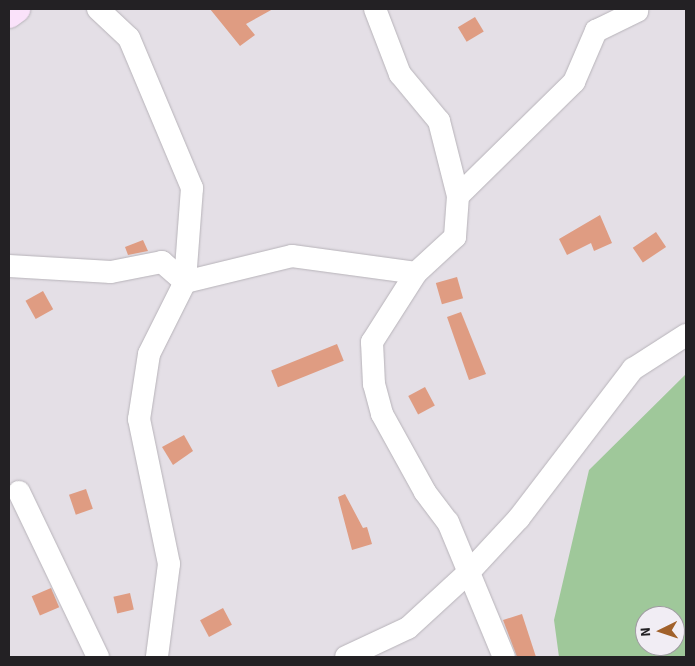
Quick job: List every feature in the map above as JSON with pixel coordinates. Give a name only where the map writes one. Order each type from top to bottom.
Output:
[{"type":"street","points":[[9,14],[16,9]]},
{"type":"street","points":[[98,9],[129,38],[192,188],[185,282],[149,354],[140,419],[169,564],[158,657]]},
{"type":"street","points":[[375,9],[400,74],[438,121],[458,196],[455,237],[416,274],[372,342],[374,384],[382,414],[425,492],[448,522],[504,657]]},
{"type":"street","points":[[458,196],[574,82],[596,31],[637,10]]},
{"type":"street","points":[[185,282],[292,256],[416,274]]},
{"type":"street","points":[[9,266],[111,272],[162,262],[185,282]]},
{"type":"street","points":[[346,657],[408,628],[468,572],[519,518],[633,369],[686,335]]},
{"type":"street","points":[[19,492],[98,657]]},
{"type":"green space","points":[[686,374],[686,657],[559,657],[554,620],[589,470]]},
{"type":"building","points":[[210,9],[273,9],[246,24],[255,35],[240,46]]},
{"type":"building","points":[[475,17],[484,32],[467,42],[458,27]]},
{"type":"building","points":[[600,215],[612,243],[594,251],[591,243],[567,255],[559,239]]},
{"type":"building","points":[[656,232],[666,247],[643,263],[633,248]]},
{"type":"building","points":[[143,240],[148,251],[128,255],[125,247]]},
{"type":"building","points":[[457,277],[463,298],[442,304],[436,283]]},
{"type":"building","points":[[43,291],[53,309],[36,319],[26,301]]},
{"type":"building","points":[[461,312],[486,374],[469,380],[447,317]]},
{"type":"building","points":[[337,344],[344,361],[278,387],[271,371]]},
{"type":"building","points":[[425,387],[435,406],[418,414],[408,396]]},
{"type":"building","points":[[184,435],[193,451],[173,465],[162,447]]},
{"type":"building","points":[[86,489],[93,509],[76,515],[69,495]]},
{"type":"building","points":[[345,494],[363,528],[367,527],[372,544],[352,550],[338,497]]},
{"type":"building","points":[[51,588],[59,607],[40,616],[32,596]]},
{"type":"building","points":[[130,593],[134,610],[117,613],[113,597]]},
{"type":"building","points":[[223,608],[232,625],[209,637],[200,620]]},
{"type":"building","points":[[522,614],[536,657],[517,657],[503,620]]}]
